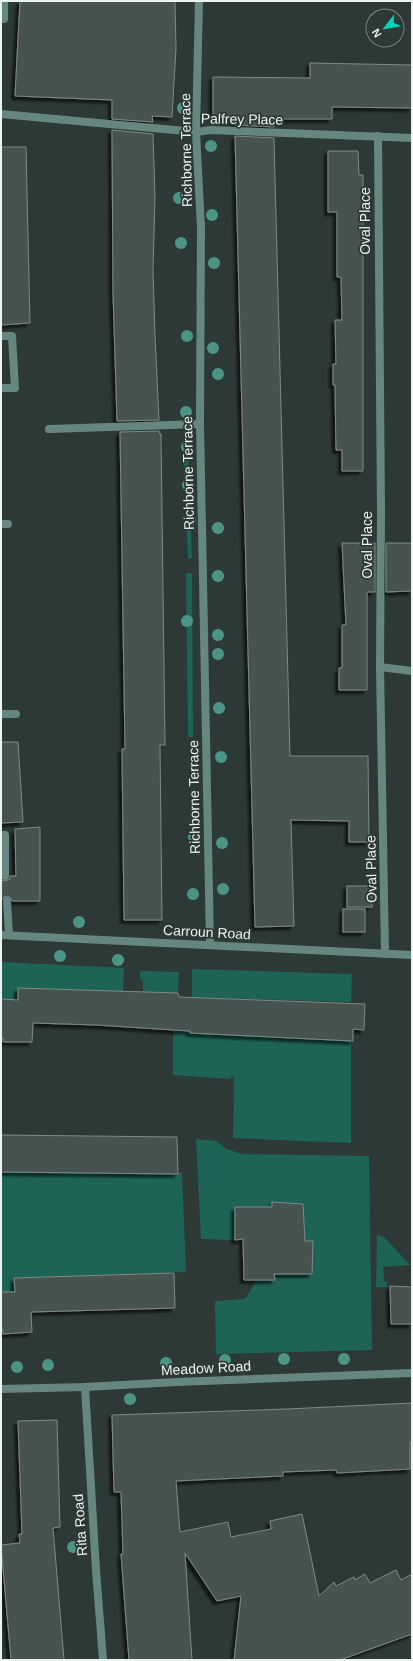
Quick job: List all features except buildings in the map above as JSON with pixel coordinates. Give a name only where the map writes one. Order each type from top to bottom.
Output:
[{"type":"street","points":[[3,15],[4,1]]},
{"type":"street","name":"Richborne Terrace","points":[[199,1],[196,132],[200,228],[200,424],[210,945]]},
{"type":"street","name":"Palfrey Place","points":[[1,114],[196,132],[211,130],[412,138]]},
{"type":"street","name":"Oval Place","points":[[378,136],[381,512],[380,668],[385,954]]},
{"type":"street","points":[[1,336],[12,336],[15,388],[1,388]]},
{"type":"street","points":[[49,429],[200,424]]},
{"type":"street","points":[[380,668],[412,671]]},
{"type":"street","points":[[1,714],[16,714]]},
{"type":"street","points":[[1,835],[5,835],[5,876]]},
{"type":"street","points":[[5,935],[7,901]]},
{"type":"street","name":"Carroun Road","points":[[5,935],[412,955]]},
{"type":"street","name":"Meadow Road","points":[[1,1389],[85,1388],[176,1382],[412,1373]]},
{"type":"street","name":"Rita Road","points":[[85,1388],[103,1660]]},
{"type":"green space","points":[[183,442],[188,442],[192,558],[188,559]]},
{"type":"green space","points":[[186,573],[192,573],[193,737],[188,737]]},
{"type":"green space","points":[[1,962],[124,968],[123,991],[18,988],[18,1000],[1,999]]},
{"type":"green space","points":[[192,969],[352,974],[351,1002],[192,997]]},
{"type":"green space","points":[[140,971],[179,972],[178,993],[143,992],[143,980],[140,979]]},
{"type":"green space","points":[[173,1030],[351,1041],[351,1143],[233,1138],[234,1077],[231,1076],[231,1079],[173,1075]]},
{"type":"green space","points":[[196,1139],[216,1141],[227,1149],[241,1154],[369,1156],[372,1350],[216,1354],[215,1301],[245,1299],[257,1280],[275,1280],[274,1274],[312,1274],[313,1241],[305,1241],[303,1204],[272,1202],[272,1207],[235,1207],[235,1240],[201,1239]]},
{"type":"green space","points":[[1,1172],[182,1173],[186,1272],[15,1278],[15,1291],[1,1292]]},
{"type":"green space","points":[[377,1235],[384,1237],[410,1265],[383,1267],[384,1281],[387,1282],[387,1287],[376,1287]]}]
